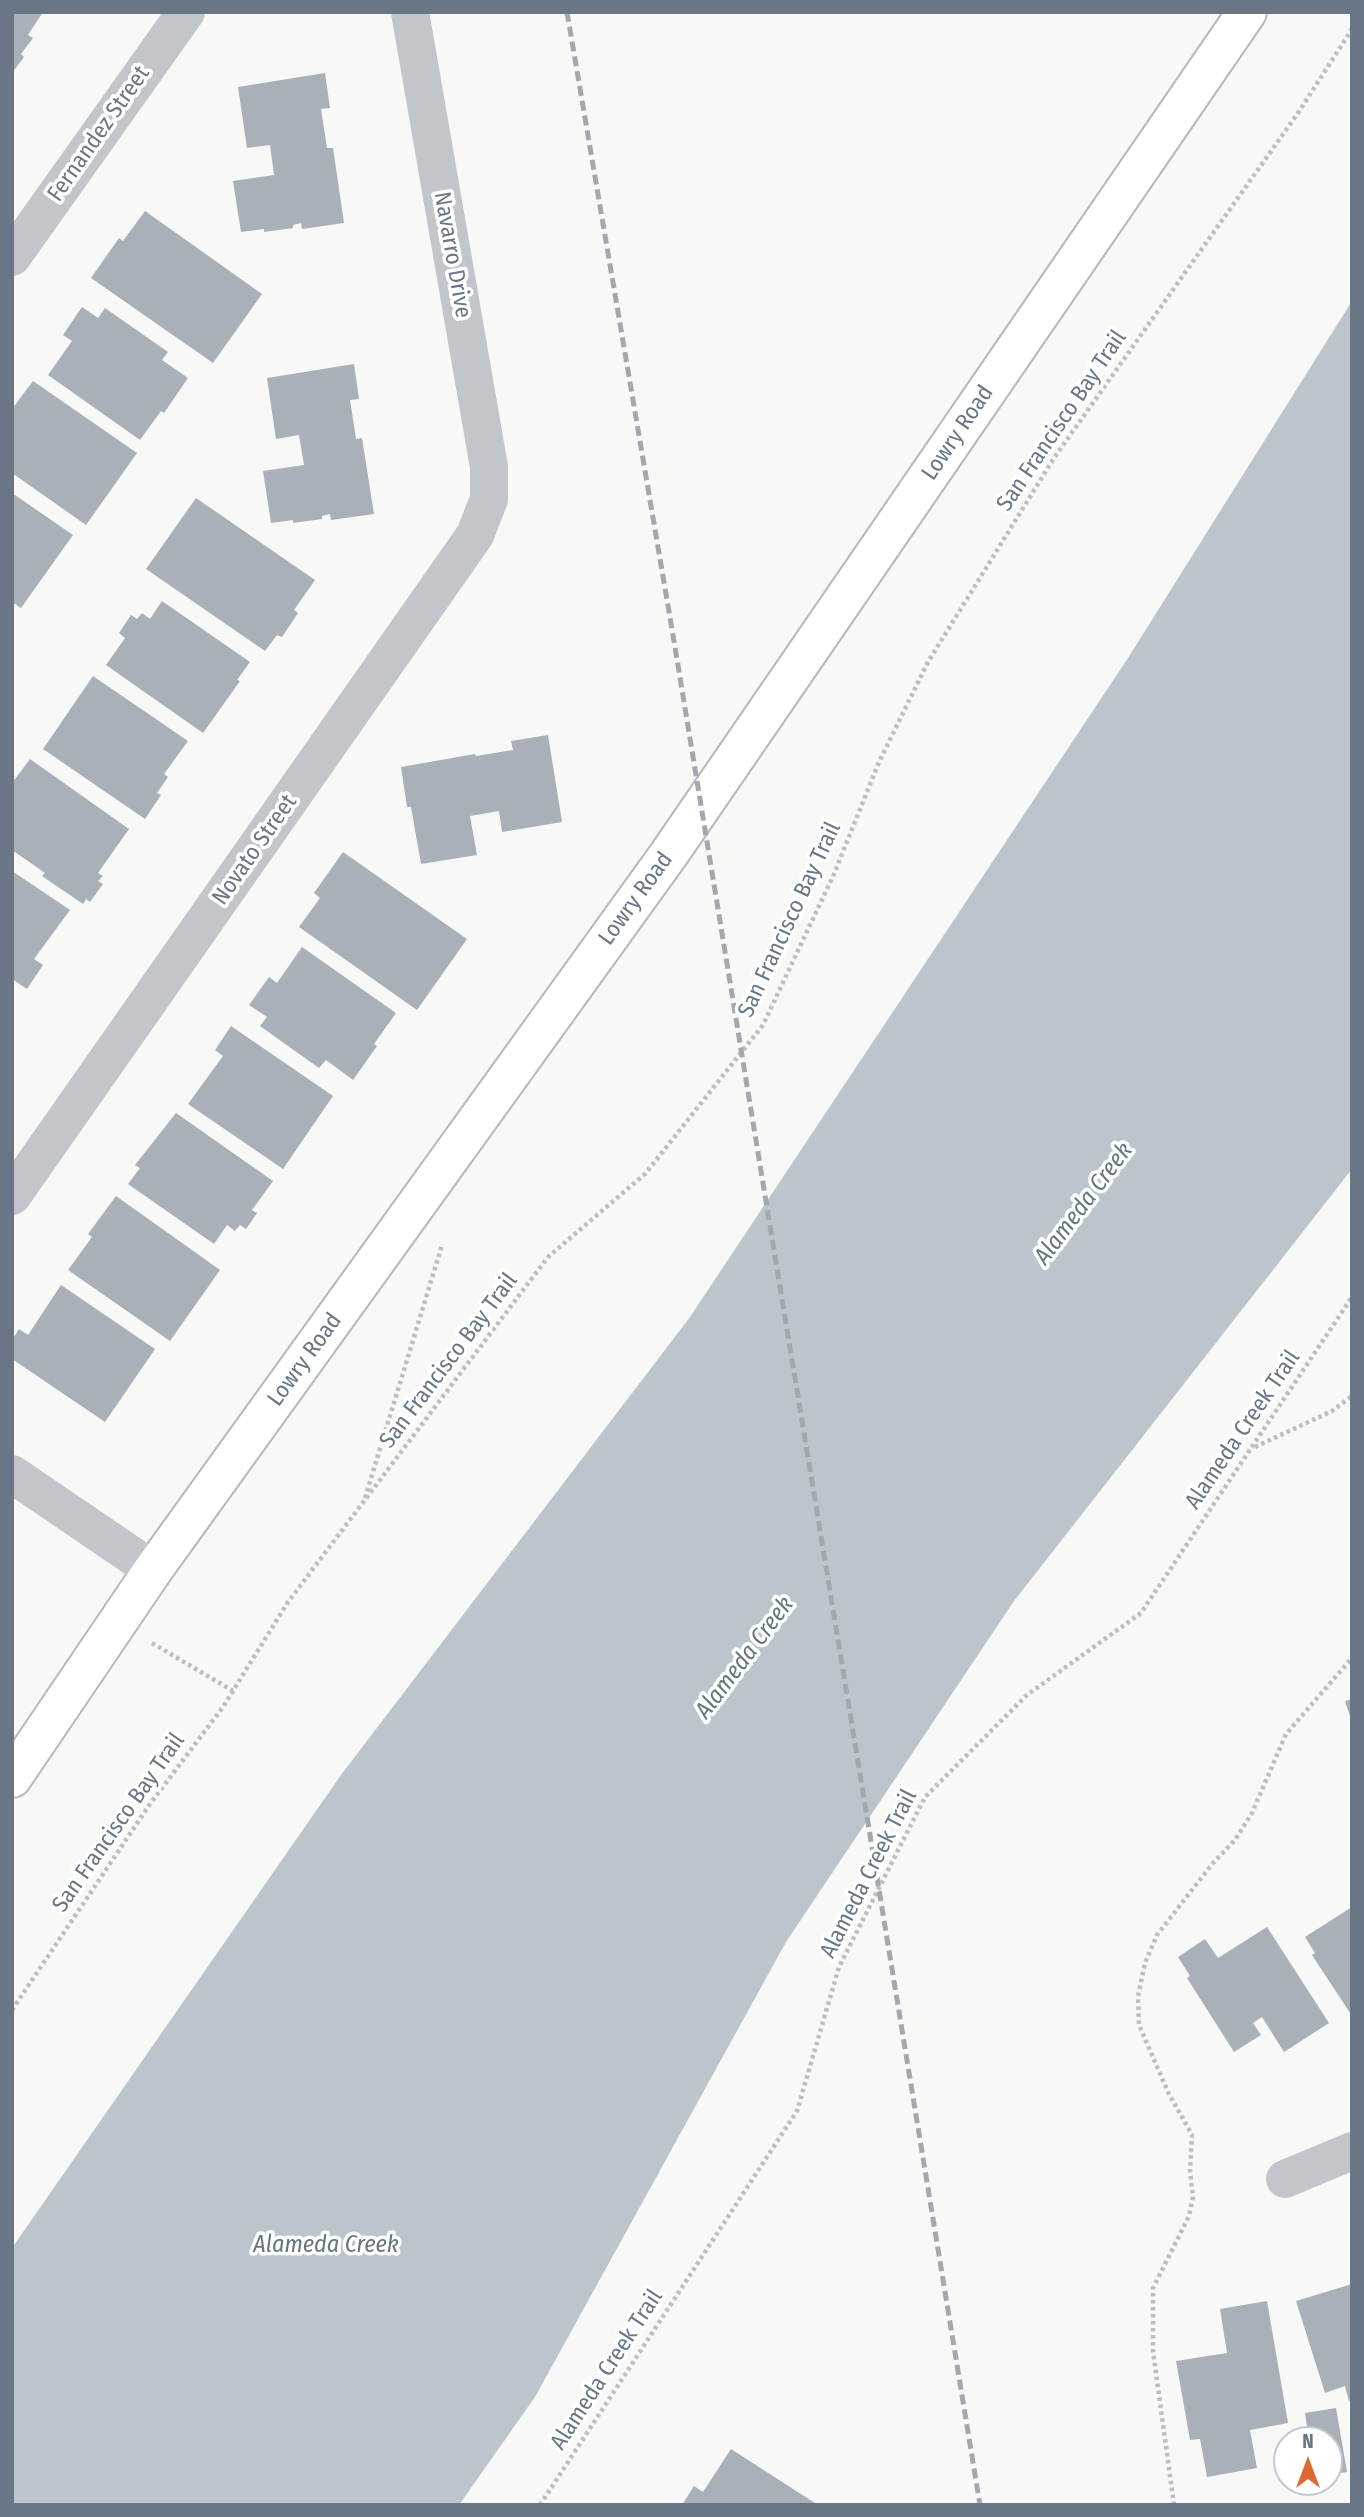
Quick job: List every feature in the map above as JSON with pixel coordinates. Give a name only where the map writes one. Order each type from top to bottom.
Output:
[{"type":"street","name":"Fernandez Street","points":[[12,257],[186,12]]},
{"type":"street","name":"Navarro Drive","points":[[410,12],[489,467],[489,499]]},
{"type":"street","name":"Lowry Road","points":[[12,1778],[153,1570],[669,854],[1247,12]]},
{"type":"street","name":"Novato Street","points":[[12,1196],[475,535],[489,499]]},
{"type":"street","points":[[12,1474],[153,1570]]},
{"type":"street","points":[[1285,2179],[1352,2151]]},
{"type":"path","name":"San Francisco Bay Trail","points":[[12,2010],[150,1804],[233,1691],[288,1602],[548,1257],[645,1174],[762,1025],[834,874],[879,762],[928,662],[1054,458],[1298,113],[1352,29]]},
{"type":"path","points":[[364,1502],[443,1242]]},
{"type":"path","name":"Alameda Creek Trail","points":[[540,2505],[797,2111],[839,1967],[925,1797],[1027,1695],[1141,1613],[1352,1297]]},
{"type":"path","points":[[1254,1447],[1332,1411],[1352,1396]]},
{"type":"path","points":[[119,1622],[233,1691]]},
{"type":"path","points":[[1174,2505],[1153,2351],[1153,2288],[1189,2216],[1193,2197],[1190,2171],[1192,2135],[1168,2092],[1139,2025],[1138,1996],[1145,1963],[1157,1935],[1213,1863],[1235,1840],[1252,1812],[1286,1734],[1352,1658]]},
{"type":"water","name":"Alameda Creek","points":[[1352,301],[1352,1169],[1014,1601],[786,1942],[535,2397],[459,2505],[12,2505],[12,2248],[341,1775],[690,1317],[1128,658]]},
{"type":"building","points":[[12,12],[43,12],[28,35],[33,38],[21,54],[24,57],[12,73]]},
{"type":"building","points":[[325,73],[330,108],[321,109],[327,148],[333,148],[344,223],[302,229],[301,223],[293,225],[293,228],[241,232],[233,181],[274,175],[270,145],[247,148],[238,87]]},
{"type":"building","points":[[145,211],[262,294],[213,363],[91,278],[119,238],[123,241]]},
{"type":"building","points":[[82,307],[98,318],[105,308],[168,352],[162,360],[188,378],[164,413],[161,411],[140,440],[48,375],[72,341],[63,335]]},
{"type":"building","points":[[354,364],[359,399],[350,400],[356,439],[362,438],[374,514],[331,520],[330,514],[322,516],[322,519],[271,523],[263,471],[304,465],[299,435],[276,439],[267,378]]},
{"type":"building","points":[[33,381],[137,453],[86,525],[12,473],[12,409]]},
{"type":"building","points":[[12,493],[73,535],[21,608],[12,602]]},
{"type":"building","points":[[196,498],[315,580],[294,610],[298,613],[282,637],[277,635],[265,651],[146,569]]},
{"type":"building","points":[[162,601],[250,662],[237,680],[240,681],[203,733],[106,665],[125,638],[119,633],[131,615],[137,619],[142,613],[150,619]]},
{"type":"building","points":[[93,676],[188,741],[164,774],[168,777],[157,793],[161,795],[145,819],[43,749]]},
{"type":"building","points":[[548,735],[562,822],[502,832],[499,811],[470,816],[477,855],[421,864],[411,807],[407,807],[401,767],[513,750],[511,741]]},
{"type":"building","points":[[30,759],[129,829],[98,873],[103,876],[98,881],[103,884],[90,902],[86,899],[83,904],[42,876],[45,873],[12,850],[12,783]]},
{"type":"building","points":[[343,852],[467,939],[417,1010],[299,927],[320,898],[314,893]]},
{"type":"building","points":[[12,871],[70,910],[34,959],[43,965],[27,989],[12,979]]},
{"type":"building","points":[[302,947],[396,1013],[353,1080],[326,1060],[319,1068],[260,1026],[267,1017],[249,1005],[269,977],[277,983]]},
{"type":"building","points":[[231,1026],[333,1096],[283,1169],[188,1104],[223,1056],[215,1050]]},
{"type":"building","points":[[176,1113],[273,1181],[252,1210],[257,1213],[246,1229],[240,1225],[235,1231],[227,1225],[214,1244],[128,1184],[140,1168],[135,1165]]},
{"type":"building","points":[[116,1196],[220,1270],[170,1341],[68,1270],[92,1237],[88,1234]]},
{"type":"building","points":[[61,1285],[155,1349],[105,1422],[12,1359],[12,1340],[19,1329],[28,1335]]},
{"type":"building","points":[[1352,1699],[1352,1719],[1351,1719],[1345,1701]]},
{"type":"building","points":[[1352,1907],[1352,2016],[1312,1955],[1315,1953],[1305,1937]]},
{"type":"building","points":[[1267,1927],[1329,2023],[1284,2052],[1262,2017],[1253,2023],[1261,2035],[1234,2052],[1187,1978],[1190,1976],[1178,1957],[1205,1939],[1218,1958]]},
{"type":"building","points":[[1352,2284],[1352,2400],[1349,2401],[1345,2386],[1325,2393],[1296,2301]]},
{"type":"building","points":[[1267,2301],[1288,2423],[1250,2430],[1257,2468],[1207,2477],[1200,2439],[1190,2440],[1176,2361],[1227,2353],[1220,2309]]},
{"type":"building","points":[[1336,2408],[1339,2426],[1307,2426],[1305,2413]]},
{"type":"building","points":[[731,2449],[818,2505],[682,2505],[694,2486],[703,2492]]},
{"type":"building","points":[[1343,2449],[1347,2472],[1343,2473]]},
{"type":"railway","points":[[567,12],[675,647],[980,2505]]}]
